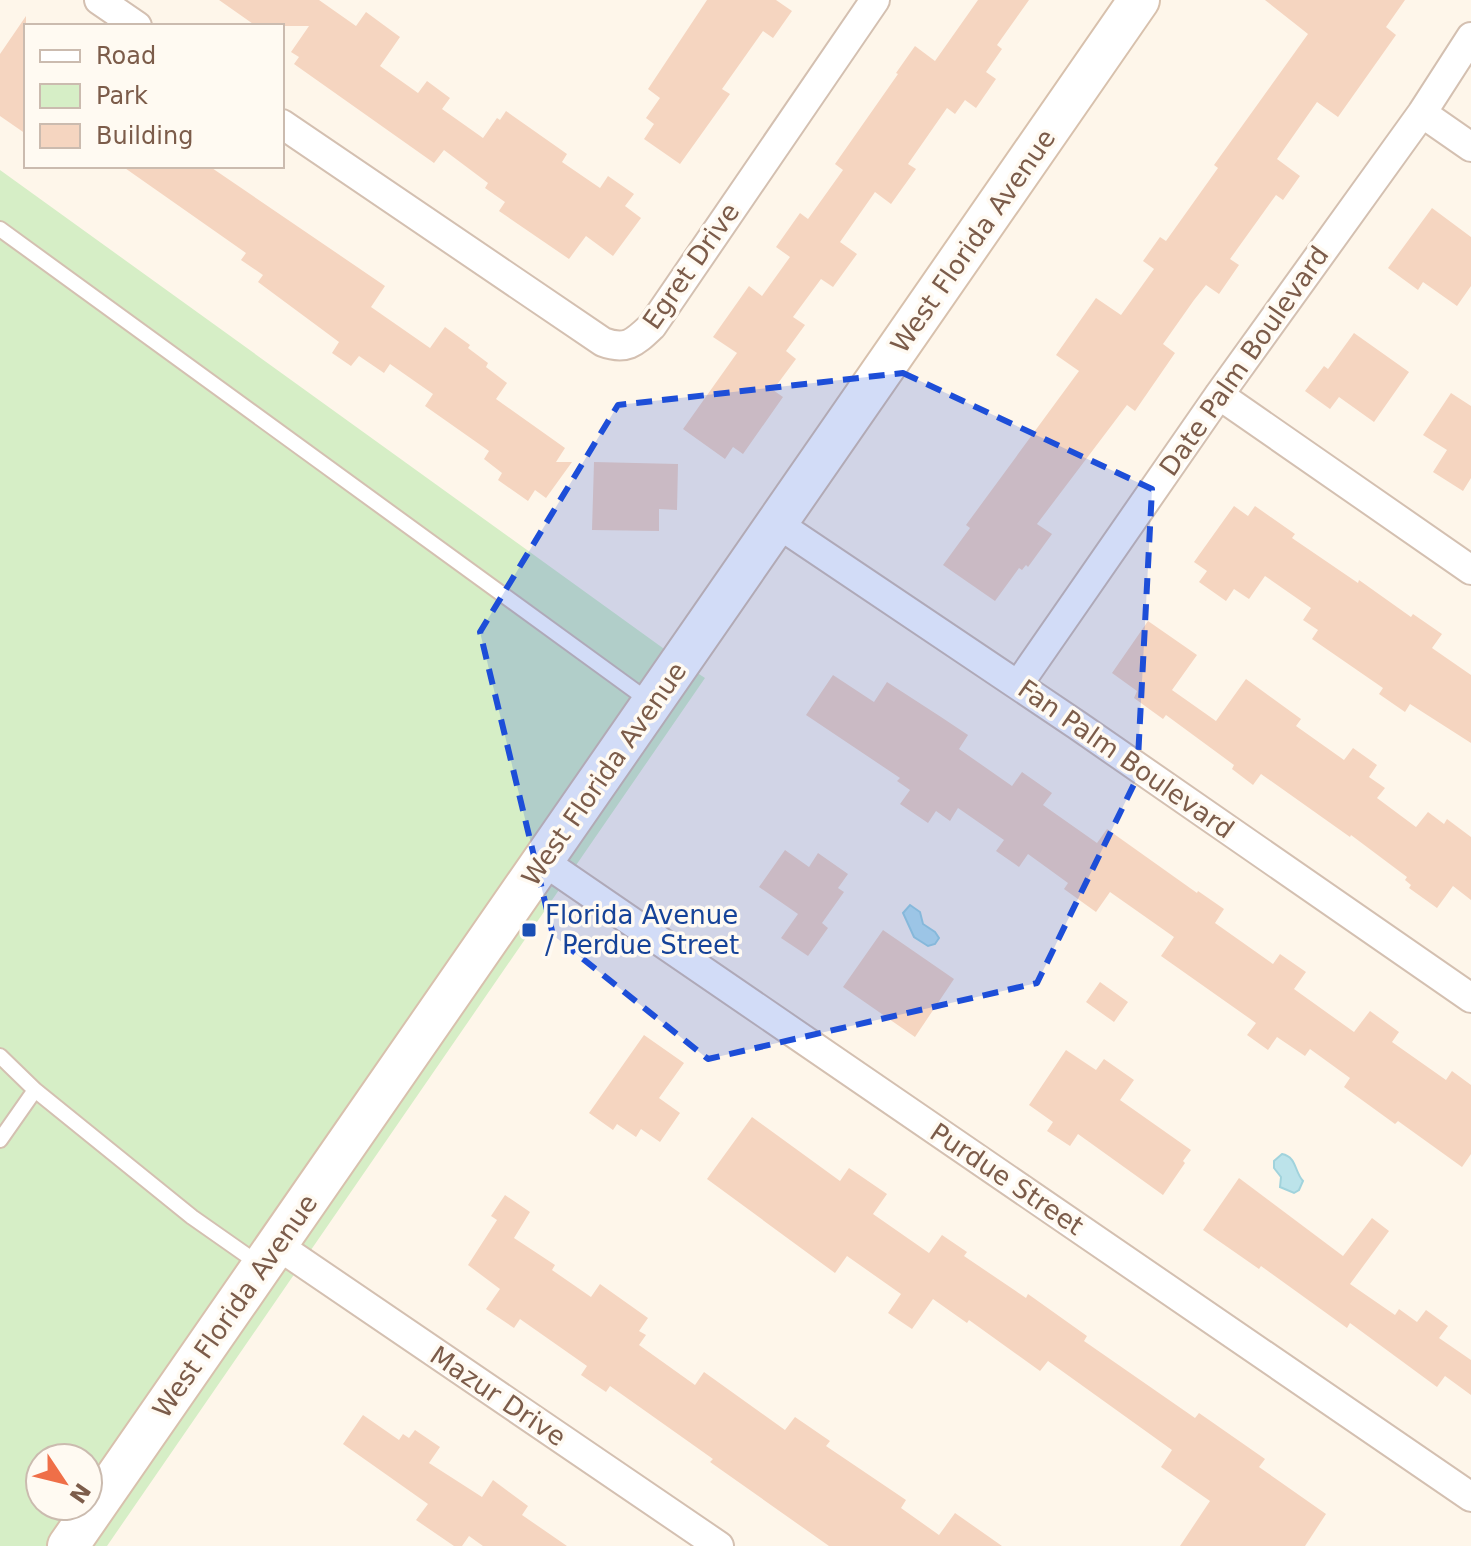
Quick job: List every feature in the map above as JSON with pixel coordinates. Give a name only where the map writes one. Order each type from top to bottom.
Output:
[{"type":"street","points":[[99,0],[134,24]]},
{"type":"street","name":"Egret Drive","points":[[284,125],[590,333],[617,347],[635,342],[652,326],[875,0]]},
{"type":"street","name":"West Florida Avenue","points":[[68,1546],[1139,0]]},
{"type":"street","name":"Date Palm Boulevard","points":[[1018,685],[1219,395],[1422,113],[1471,37]]},
{"type":"street","points":[[1422,113],[1471,147]]},
{"type":"street","points":[[1219,395],[1471,570]]},
{"type":"street","name":"Fan Palm Boulevard","points":[[778,524],[1018,685],[1471,998]]},
{"type":"street","name":"Purdue Street","points":[[543,861],[1471,1497]]},
{"type":"street","name":"Mazur Drive","points":[[270,1256],[719,1546]]},
{"type":"lane","points":[[0,229],[653,704]]},
{"type":"lane","points":[[0,1056],[35,1090],[192,1217],[270,1256]]},
{"type":"lane","points":[[0,1140],[35,1090]]},
{"type":"highlighted area","points":[[903,373],[1152,489],[1137,778],[1037,983],[708,1059],[553,935],[480,632],[618,405]]},
{"type":"green space","points":[[0,170],[667,651],[104,1462],[104,1442],[24,1442],[24,1522],[62,1522],[46,1546],[0,1546]]},
{"type":"green space","points":[[696,672],[705,678],[107,1546],[89,1546]]},
{"type":"water","points":[[910,905],[920,912],[923,924],[939,938],[935,944],[928,946],[914,937],[903,913]]},
{"type":"water","points":[[1282,1154],[1293,1161],[1303,1181],[1294,1193],[1280,1187],[1281,1177],[1274,1168],[1274,1161]]},
{"type":"building","points":[[219,0],[319,0],[356,26],[366,12],[400,37],[380,66],[418,93],[427,81],[450,98],[442,109],[483,138],[506,111],[567,154],[562,162],[600,188],[608,176],[634,194],[625,206],[641,218],[613,256],[586,236],[569,259],[499,211],[505,202],[485,188],[488,183],[444,150],[434,163],[294,64],[299,57],[291,52],[309,26],[253,24]]},
{"type":"building","points":[[707,0],[776,0],[792,11],[773,38],[763,31],[722,89],[730,94],[680,164],[644,139],[654,124],[646,118],[660,98],[648,89]]},
{"type":"building","points":[[978,0],[1029,0],[997,45],[1002,49],[986,72],[996,79],[976,108],[965,100],[955,114],[947,108],[908,164],[916,169],[891,204],[875,192],[840,242],[857,254],[833,287],[821,279],[793,317],[805,325],[786,351],[796,359],[773,390],[783,397],[743,454],[733,447],[725,459],[683,429],[737,353],[713,337],[749,286],[762,296],[790,257],[776,247],[800,213],[808,219],[843,170],[835,164],[915,46],[935,61]]},
{"type":"building","points":[[1265,0],[1405,0],[1386,27],[1396,35],[1338,117],[1317,102],[1277,159],[1300,176],[1283,200],[1276,195],[1230,259],[1239,265],[1219,294],[1206,285],[1194,300],[1163,344],[1175,353],[1135,411],[1127,405],[1037,524],[1052,534],[1028,567],[1019,568],[995,601],[943,565],[970,528],[966,525],[1079,371],[1056,355],[1096,298],[1121,315],[1154,269],[1143,261],[1160,237],[1166,241],[1218,168],[1214,165],[1308,34]]},
{"type":"building","points":[[26,16],[24,133],[0,116],[0,54]]},
{"type":"building","points":[[125,168],[212,168],[385,286],[371,307],[430,348],[445,327],[470,345],[468,348],[488,363],[486,367],[507,383],[496,399],[565,448],[556,462],[572,462],[546,498],[535,490],[528,501],[498,480],[502,473],[484,459],[489,451],[425,406],[433,394],[390,364],[384,373],[359,356],[351,366],[332,353],[339,342],[258,282],[263,275],[241,260],[246,253]]},
{"type":"building","points":[[1432,208],[1471,237],[1471,286],[1457,306],[1423,282],[1418,290],[1388,268]]},
{"type":"building","points":[[1354,333],[1409,372],[1374,422],[1339,397],[1330,409],[1305,391],[1324,366],[1328,369]]},
{"type":"building","points":[[1451,393],[1471,406],[1471,478],[1463,491],[1433,472],[1447,450],[1423,435]]},
{"type":"building","points":[[594,462],[678,464],[677,510],[659,509],[659,531],[592,530]]},
{"type":"building","points":[[1234,506],[1248,516],[1255,506],[1295,534],[1292,538],[1442,634],[1432,648],[1471,675],[1471,743],[1410,704],[1405,712],[1379,694],[1383,688],[1312,639],[1318,630],[1303,620],[1311,608],[1265,576],[1249,599],[1234,589],[1226,601],[1199,582],[1207,571],[1194,562]]},
{"type":"building","points":[[1148,621],[1197,655],[1172,690],[1216,721],[1246,679],[1301,719],[1296,726],[1344,760],[1353,748],[1377,765],[1369,777],[1385,788],[1377,798],[1416,827],[1428,812],[1444,824],[1447,819],[1471,837],[1471,900],[1453,886],[1437,908],[1409,888],[1411,885],[1405,880],[1407,877],[1351,835],[1261,774],[1253,785],[1232,769],[1234,765],[1166,715],[1163,719],[1134,698],[1137,691],[1112,673]]},
{"type":"building","points":[[833,675],[874,702],[887,682],[968,735],[959,749],[1012,786],[1022,772],[1052,793],[1043,805],[1097,843],[1107,829],[1224,909],[1215,923],[1273,964],[1280,954],[1306,972],[1294,989],[1354,1032],[1370,1011],[1399,1032],[1392,1042],[1446,1080],[1452,1071],[1471,1085],[1471,1154],[1462,1167],[1344,1087],[1350,1078],[1310,1049],[1305,1056],[1277,1037],[1268,1050],[1247,1035],[1256,1023],[1161,956],[1174,937],[1110,892],[1096,912],[1064,889],[1068,883],[1028,854],[1019,867],[996,851],[1004,840],[958,808],[950,821],[936,811],[928,823],[900,804],[910,790],[897,781],[900,778],[806,715]]},
{"type":"building","points":[[785,850],[809,867],[818,853],[848,874],[838,888],[844,892],[822,923],[828,928],[808,956],[781,938],[798,914],[759,887]]},
{"type":"building","points":[[883,930],[954,979],[915,1037],[843,987]]},
{"type":"building","points":[[1100,982],[1128,1002],[1114,1022],[1086,1002]]},
{"type":"building","points":[[644,1035],[684,1063],[659,1098],[680,1113],[660,1142],[641,1129],[636,1137],[617,1124],[613,1130],[589,1113]]},
{"type":"building","points":[[1066,1050],[1096,1070],[1104,1059],[1134,1080],[1120,1100],[1191,1150],[1163,1195],[1078,1134],[1070,1146],[1047,1131],[1053,1122],[1029,1105]]},
{"type":"building","points":[[752,1117],[840,1181],[849,1168],[887,1194],[873,1214],[929,1253],[942,1235],[967,1252],[964,1256],[1026,1298],[1028,1294],[1087,1336],[1084,1341],[1195,1418],[1199,1413],[1265,1459],[1259,1467],[1326,1514],[1305,1546],[1180,1546],[1210,1501],[1161,1467],[1172,1450],[1048,1361],[1040,1371],[969,1320],[967,1323],[933,1299],[912,1329],[888,1313],[901,1294],[847,1256],[835,1273],[707,1179]]},
{"type":"building","points":[[1239,1178],[1343,1256],[1372,1218],[1389,1231],[1350,1284],[1395,1315],[1399,1309],[1417,1322],[1426,1310],[1448,1326],[1439,1338],[1471,1360],[1471,1395],[1445,1376],[1437,1387],[1350,1323],[1347,1328],[1261,1266],[1259,1269],[1203,1230]]},
{"type":"building","points":[[505,1195],[530,1212],[514,1238],[555,1265],[552,1270],[591,1297],[600,1284],[648,1318],[639,1331],[646,1335],[639,1345],[695,1385],[704,1372],[785,1430],[795,1417],[830,1441],[826,1446],[906,1500],[901,1508],[939,1535],[955,1513],[1002,1546],[829,1546],[610,1386],[606,1392],[581,1375],[587,1366],[520,1319],[514,1328],[486,1309],[500,1289],[468,1265],[497,1220],[491,1216]]},
{"type":"building","points":[[363,1415],[399,1440],[403,1434],[409,1438],[415,1430],[440,1447],[429,1463],[482,1497],[493,1480],[528,1506],[522,1515],[567,1546],[483,1546],[469,1536],[462,1546],[454,1546],[416,1520],[428,1504],[343,1444]]},
{"type":"place","name":"Florida Avenue / Perdue Street","points":[[529,930]]}]
